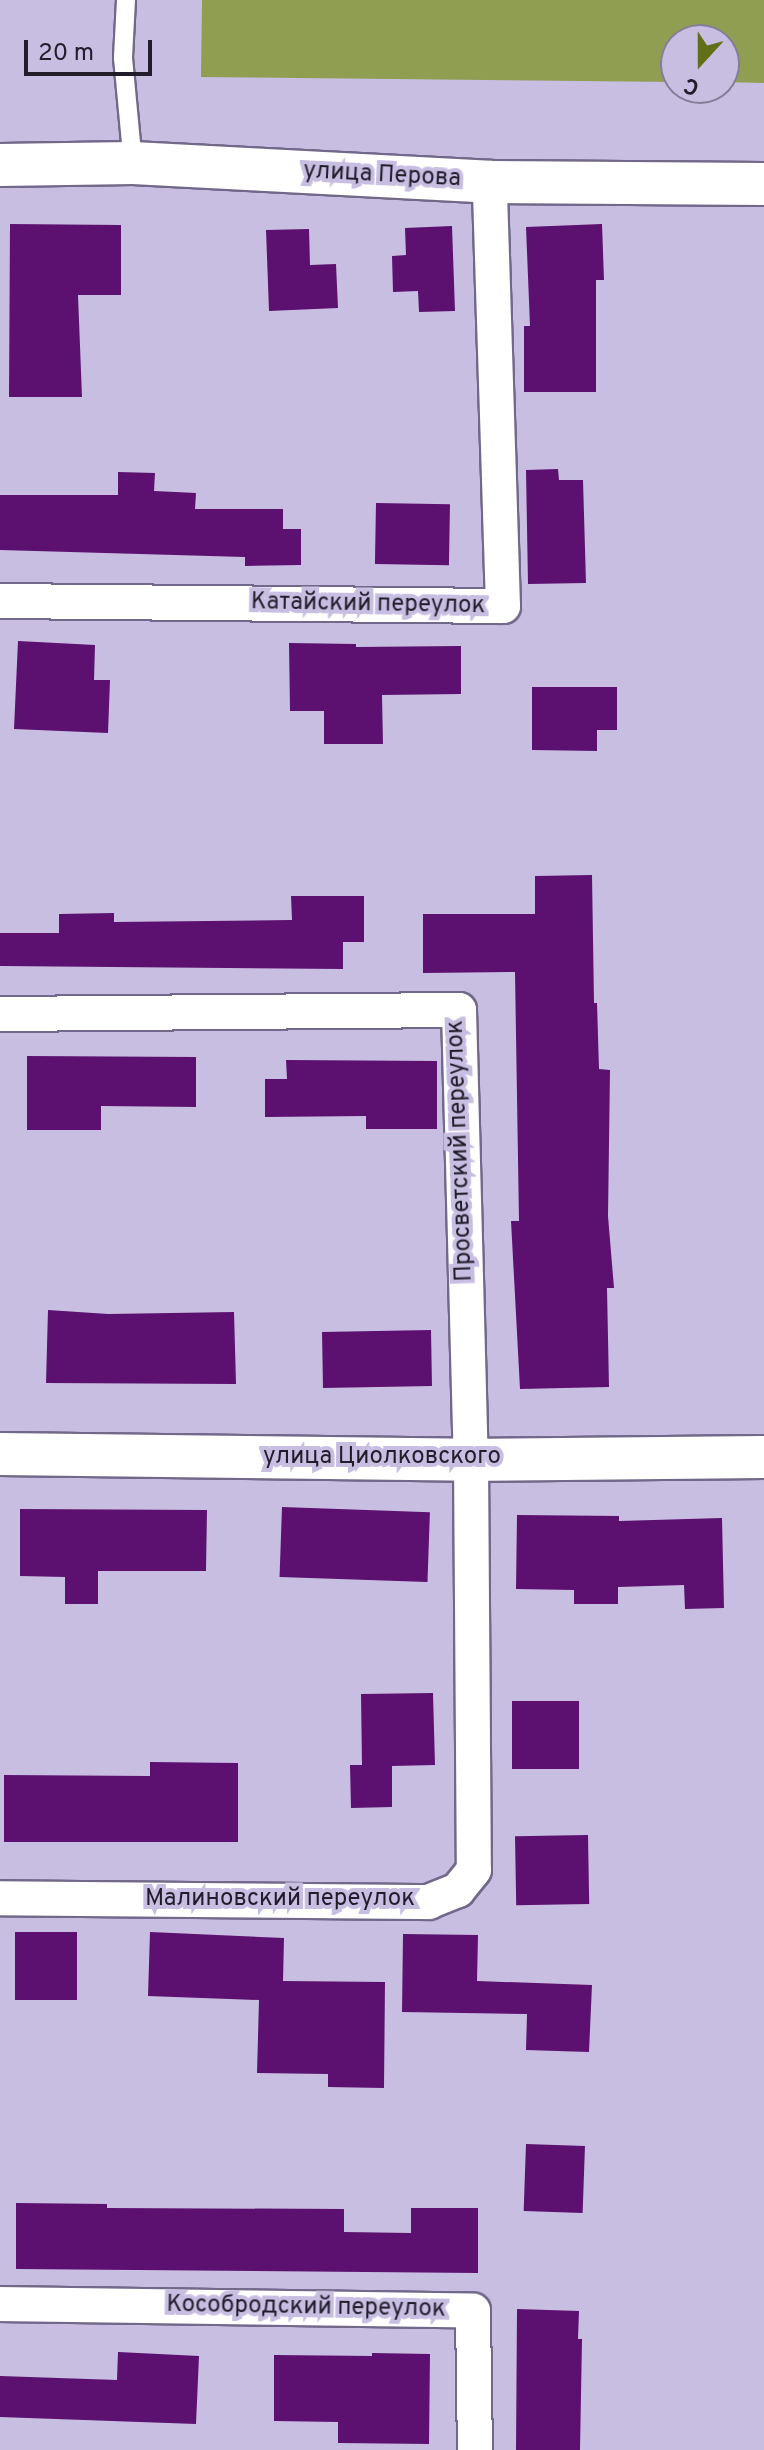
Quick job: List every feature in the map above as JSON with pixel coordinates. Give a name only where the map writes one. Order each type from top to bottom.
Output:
[{"type":"street","name":"улица Перова","points":[[0,165],[133,163],[490,182],[764,184]]},
{"type":"street","name":"Катайский переулок","points":[[0,601],[503,606],[490,182]]},
{"type":"street","name":"Просветский переулок","points":[[0,1014],[459,1010],[471,1460]]},
{"type":"street","name":"улица Циолковского","points":[[0,1454],[471,1460],[764,1457]]},
{"type":"street","name":"Малиновский переулок","points":[[0,1898],[429,1902],[458,1890],[474,1870],[471,1460]]},
{"type":"street","name":"Кособродский переулок","points":[[0,2304],[473,2311],[475,2450]]},
{"type":"lane","points":[[126,0],[123,58],[133,163]]},
{"type":"green space","points":[[202,0],[764,0],[764,83],[740,82],[740,24],[660,24],[660,82],[201,77]]},
{"type":"building","points":[[10,224],[121,225],[121,295],[78,295],[82,397],[9,397]]},
{"type":"building","points":[[602,224],[604,280],[596,280],[596,392],[524,392],[524,326],[530,326],[526,227]]},
{"type":"building","points":[[452,226],[455,311],[419,312],[418,291],[393,292],[392,256],[406,255],[405,228]]},
{"type":"building","points":[[309,229],[310,265],[336,264],[338,308],[269,311],[266,230]]},
{"type":"building","points":[[558,469],[559,480],[583,480],[586,583],[528,584],[526,470]]},
{"type":"building","points":[[118,472],[155,473],[154,491],[196,493],[195,509],[283,509],[283,529],[301,529],[301,565],[245,566],[245,557],[0,550],[0,495],[118,495]]},
{"type":"building","points":[[376,503],[450,504],[449,565],[375,564]]},
{"type":"building","points":[[18,641],[95,645],[94,680],[110,680],[108,733],[14,729]]},
{"type":"building","points":[[289,643],[356,644],[356,647],[461,646],[461,694],[382,695],[383,744],[324,744],[324,711],[290,711]]},
{"type":"building","points":[[532,687],[617,687],[617,730],[597,730],[597,751],[532,750]]},
{"type":"building","points":[[592,875],[594,1003],[597,1003],[599,1069],[610,1070],[608,1216],[614,1288],[607,1288],[609,1387],[520,1389],[511,1221],[519,1221],[515,972],[423,973],[423,914],[535,914],[535,876]]},
{"type":"building","points":[[291,896],[364,896],[364,942],[343,942],[343,969],[0,966],[0,933],[59,933],[59,914],[114,913],[114,922],[292,920]]},
{"type":"building","points":[[27,1056],[196,1057],[196,1107],[101,1106],[101,1130],[27,1130]]},
{"type":"building","points":[[286,1060],[437,1061],[437,1129],[366,1129],[366,1116],[265,1117],[265,1079],[287,1079]]},
{"type":"building","points":[[48,1310],[108,1314],[234,1312],[236,1384],[46,1383]]},
{"type":"building","points":[[431,1330],[432,1386],[323,1388],[322,1332]]},
{"type":"building","points":[[282,1507],[430,1512],[427,1582],[280,1577]]},
{"type":"building","points":[[20,1509],[207,1510],[206,1571],[98,1571],[98,1604],[65,1604],[65,1577],[20,1576]]},
{"type":"building","points":[[517,1515],[619,1516],[619,1521],[722,1518],[724,1608],[685,1609],[684,1585],[618,1587],[618,1604],[574,1604],[574,1590],[516,1589]]},
{"type":"building","points":[[433,1693],[435,1765],[392,1766],[392,1807],[351,1808],[350,1765],[362,1765],[361,1694]]},
{"type":"building","points":[[512,1701],[579,1701],[579,1769],[512,1769]]},
{"type":"building","points":[[150,1762],[238,1763],[238,1842],[4,1842],[4,1775],[150,1776]]},
{"type":"building","points":[[588,1835],[589,1904],[516,1905],[515,1836]]},
{"type":"building","points":[[15,1932],[77,1932],[77,2000],[15,2000]]},
{"type":"building","points":[[150,1932],[284,1938],[283,1981],[385,1982],[384,2088],[328,2087],[328,2074],[257,2073],[259,2000],[148,1996]]},
{"type":"building","points":[[403,1934],[478,1935],[477,1981],[592,1985],[589,2052],[526,2050],[527,2014],[402,2012]]},
{"type":"building","points":[[526,2144],[585,2146],[583,2213],[524,2211]]},
{"type":"building","points":[[16,2203],[107,2204],[107,2208],[344,2209],[344,2232],[411,2233],[411,2208],[478,2208],[478,2273],[16,2269]]},
{"type":"building","points":[[517,2309],[579,2311],[578,2339],[582,2339],[580,2450],[516,2450]]},
{"type":"building","points":[[118,2352],[199,2356],[196,2424],[0,2417],[0,2376],[117,2380]]},
{"type":"building","points":[[372,2353],[430,2354],[429,2444],[338,2443],[338,2422],[274,2421],[274,2355],[372,2356]]}]
